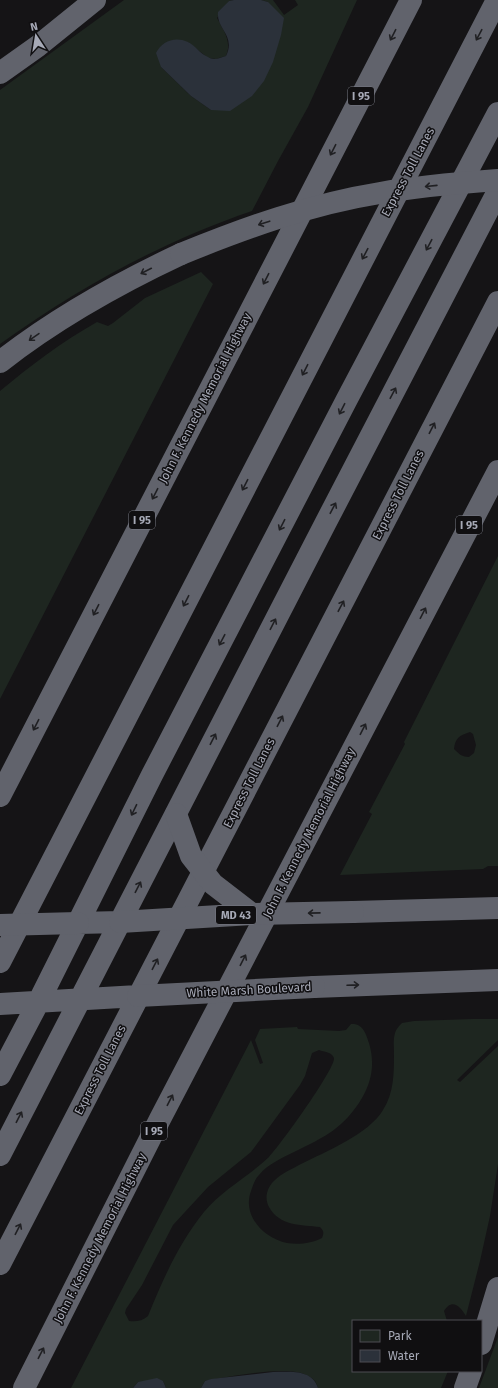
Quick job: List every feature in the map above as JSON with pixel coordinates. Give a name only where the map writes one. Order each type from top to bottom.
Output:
[{"type":"highway","points":[[0,55],[89,0]]},
{"type":"highway","points":[[0,73],[38,46],[95,0]]},
{"type":"highway","name":"John F. Kennedy Memorial Highway","points":[[0,796],[411,0]]},
{"type":"highway","name":"Express Toll Lanes","points":[[0,962],[497,0]]},
{"type":"highway","points":[[0,1075],[39,1001],[152,775],[346,400],[498,113]]},
{"type":"highway","points":[[0,362],[41,332],[109,289],[181,254],[258,225],[285,216],[378,193],[413,188],[498,180]]},
{"type":"highway","points":[[1,1153],[498,191]]},
{"type":"highway","name":"Express Toll Lanes","points":[[0,1264],[498,302]]},
{"type":"highway","name":"John F. Kennedy Memorial Highway","points":[[24,1388],[164,1112],[498,471]]},
{"type":"highway","points":[[176,814],[191,856],[213,884],[252,914]]},
{"type":"highway","name":"MD 43","points":[[0,925],[120,922],[252,914],[498,908]]},
{"type":"highway","name":"White Marsh Boulevard","points":[[0,1004],[314,987],[498,980]]},
{"type":"highway","points":[[482,1341],[498,1288]]},
{"type":"highway","points":[[464,1388],[471,1372]]},
{"type":"green space","points":[[124,0],[234,0],[229,1],[217,18],[228,41],[228,51],[226,56],[216,59],[208,58],[188,42],[161,67],[191,96],[211,110],[268,2],[261,0],[273,0],[284,15],[298,5],[295,0],[357,0],[308,107],[252,211],[185,237],[121,268],[59,304],[0,344],[0,90]]},
{"type":"green space","points":[[201,272],[213,284],[0,699],[0,391],[47,354],[84,329],[97,322],[108,326],[145,298]]},
{"type":"green space","points":[[498,556],[498,866],[488,866],[483,869],[340,875],[372,814],[369,812],[405,744],[404,742]],"holes":[[[470,732],[473,734],[476,745],[474,753],[469,757],[461,755],[454,749],[457,740],[463,734]]]},
{"type":"green space","points":[[498,1019],[498,1040],[457,1080],[460,1082],[498,1046],[498,1164],[490,1216],[466,1316],[459,1307],[453,1304],[447,1307],[444,1311],[447,1320],[352,1320],[352,1372],[448,1372],[441,1388],[318,1388],[315,1382],[308,1376],[297,1372],[272,1371],[205,1381],[201,1388],[166,1388],[163,1381],[138,1382],[133,1388],[71,1388],[251,1040],[260,1064],[263,1063],[255,1040],[260,1029],[297,1027],[298,1029],[339,1031],[346,1030],[351,1024],[355,1024],[361,1027],[367,1036],[371,1050],[372,1072],[368,1085],[362,1098],[348,1117],[333,1131],[271,1164],[255,1180],[251,1191],[249,1209],[252,1217],[263,1231],[278,1240],[291,1244],[301,1244],[322,1238],[322,1230],[320,1227],[299,1225],[279,1218],[273,1213],[267,1204],[268,1189],[272,1183],[287,1171],[346,1142],[368,1127],[376,1119],[387,1103],[391,1090],[394,1061],[394,1036],[395,1032],[402,1023],[414,1021]],"holes":[[[319,1050],[330,1053],[334,1058],[326,1076],[275,1150],[253,1171],[227,1190],[204,1212],[179,1249],[148,1316],[139,1321],[129,1321],[125,1313],[126,1309],[142,1285],[173,1225],[208,1187],[251,1152],[300,1085],[305,1076],[312,1053]]]},
{"type":"green space","points":[[498,1337],[498,1388],[479,1388]]},
{"type":"water","points":[[261,0],[268,2],[284,18],[281,35],[273,62],[264,81],[252,96],[230,111],[211,110],[191,96],[161,67],[156,53],[162,45],[169,41],[183,40],[191,43],[202,54],[212,59],[226,56],[229,43],[218,18],[218,12],[229,1]]},
{"type":"water","points":[[273,1372],[293,1372],[306,1375],[311,1377],[318,1388],[201,1388],[205,1381],[211,1379]]},
{"type":"water","points":[[157,1378],[163,1381],[166,1388],[133,1388],[138,1382]]}]
